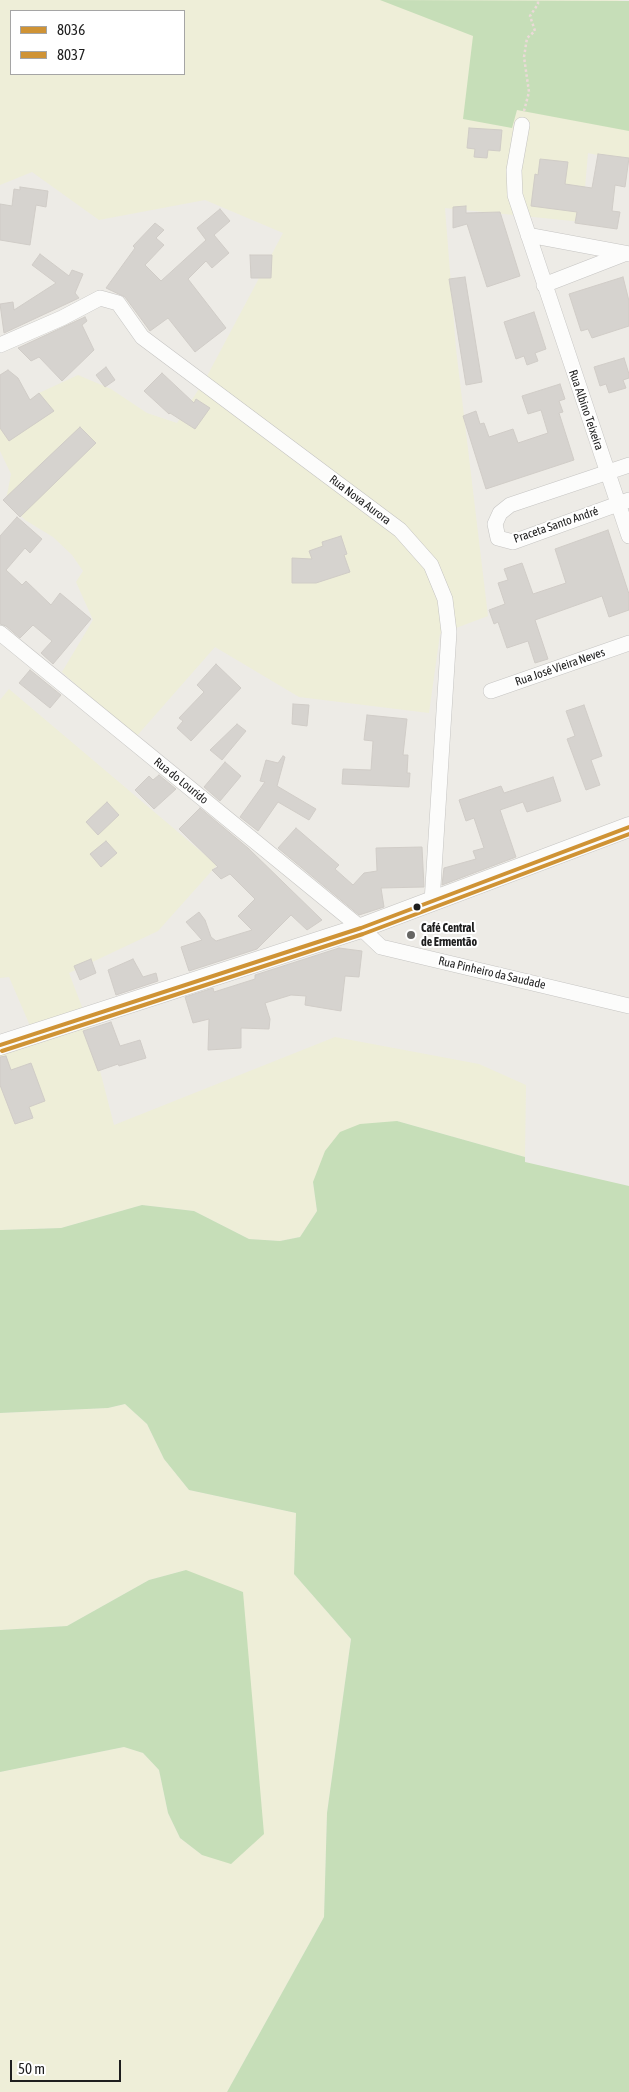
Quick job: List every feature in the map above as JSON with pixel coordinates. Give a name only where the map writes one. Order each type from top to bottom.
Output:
[{"type":"street","name":"Rua Albino Teixeira","points":[[522,124],[514,170],[515,195],[608,473],[624,502],[629,536]]},
{"type":"street","points":[[528,235],[627,254]]},
{"type":"street","points":[[544,285],[627,254]]},
{"type":"street","name":"Rua Nova Aurora","points":[[1,342],[62,318],[100,298],[118,304],[142,337],[400,530],[430,565],[445,599],[449,632],[432,902]]},
{"type":"street","name":"Praceta Santo André","points":[[624,502],[513,542],[498,538],[495,524],[500,513],[510,505],[629,465]]},
{"type":"street","name":"Rua do Lourido","points":[[0,633],[362,928]]},
{"type":"street","name":"Rua José Vieira Neves","points":[[491,691],[629,643]]},
{"type":"street","points":[[0,1045],[362,928],[629,827]]},
{"type":"street","name":"Rua Pinheiro da Saudade","points":[[362,928],[381,947],[629,1006]]},
{"type":"path","points":[[522,124],[529,92],[524,57],[527,38],[535,31],[530,16],[538,4],[538,0]]},
{"type":"green space","points":[[0,0],[617,0],[629,2],[629,162],[588,153],[582,222],[445,208],[456,349],[488,616],[440,634],[429,713],[299,697],[215,647],[135,738],[62,672],[93,620],[76,582],[83,571],[72,555],[53,537],[25,520],[6,500],[11,474],[0,451],[0,427],[12,414],[39,393],[78,375],[111,389],[147,413],[177,423],[206,378],[283,233],[205,200],[99,220],[32,172],[0,185]]},
{"type":"green space","points":[[380,0],[629,1],[629,131],[517,110],[512,128],[463,119],[473,36]]},
{"type":"green space","points":[[9,689],[217,865],[158,931],[69,973],[87,1020],[114,1125],[335,1037],[479,1064],[526,1085],[525,1157],[397,1121],[313,1182],[317,1211],[300,1237],[280,1241],[249,1239],[194,1211],[142,1205],[61,1228],[0,1230],[0,1054],[37,1042],[9,977],[0,978],[0,700]]},
{"type":"green space","points":[[397,1121],[525,1157],[525,1162],[629,1186],[629,2092],[227,2092],[324,1917],[327,1813],[351,1639],[294,1574],[296,1513],[189,1490],[164,1459],[147,1424],[125,1404],[108,1408],[0,1413],[0,1230],[61,1228],[142,1205],[194,1211],[249,1239],[280,1241],[300,1237],[317,1211],[313,1182],[325,1151],[340,1132],[360,1124]]},
{"type":"green space","points":[[125,1404],[147,1424],[164,1459],[189,1490],[296,1513],[294,1574],[351,1639],[327,1813],[324,1917],[227,2092],[0,2092],[0,1772],[124,1747],[143,1753],[159,1770],[168,1813],[180,1838],[202,1855],[186,1570],[149,1580],[67,1626],[0,1630],[0,1413],[108,1408]]},
{"type":"green space","points":[[186,1570],[243,1592],[264,1834],[231,1864],[202,1855],[180,1838],[168,1813],[159,1770],[143,1753],[124,1747],[0,1772],[0,1630],[67,1626],[149,1580]]},
{"type":"building","points":[[469,128],[502,130],[500,151],[488,150],[487,158],[474,157],[475,149],[467,148]]},
{"type":"building","points":[[598,154],[629,158],[625,187],[615,185],[612,211],[620,212],[617,229],[575,223],[577,212],[531,206],[535,174],[538,175],[540,159],[568,162],[565,184],[592,188]]},
{"type":"building","points":[[20,187],[48,191],[46,207],[36,205],[30,245],[0,240],[0,204],[12,206],[14,189],[20,190]]},
{"type":"building","points":[[466,206],[466,213],[500,212],[520,276],[487,287],[467,224],[453,228],[453,207]]},
{"type":"building","points":[[220,209],[230,221],[214,235],[229,253],[212,268],[206,261],[188,279],[226,328],[195,352],[168,318],[150,331],[125,297],[106,288],[135,248],[133,246],[155,223],[164,230],[156,238],[164,245],[145,265],[161,281],[206,240],[197,228]]},
{"type":"building","points":[[40,254],[69,276],[72,270],[83,274],[75,293],[79,298],[4,333],[0,304],[13,302],[14,310],[56,283],[32,265]]},
{"type":"building","points":[[250,255],[272,255],[271,278],[251,278]]},
{"type":"building","points":[[465,277],[482,382],[466,385],[449,279]]},
{"type":"building","points":[[623,277],[629,301],[629,326],[592,338],[588,329],[581,331],[569,294]]},
{"type":"building","points":[[534,312],[546,349],[535,353],[538,361],[527,365],[524,356],[516,359],[504,322]]},
{"type":"building","points":[[85,317],[87,321],[82,325],[94,350],[62,381],[39,357],[31,361],[18,348]]},
{"type":"building","points":[[624,358],[629,374],[629,378],[623,380],[626,388],[609,393],[606,384],[600,386],[594,367]]},
{"type":"building","points":[[106,367],[115,380],[105,387],[96,375]]},
{"type":"building","points":[[8,370],[18,378],[30,400],[39,393],[54,411],[9,441],[0,428],[0,375]]},
{"type":"building","points":[[162,373],[194,403],[196,399],[210,408],[195,429],[169,414],[144,391]]},
{"type":"building","points":[[560,384],[565,399],[559,401],[563,412],[559,413],[574,460],[486,489],[463,416],[476,411],[480,424],[484,423],[489,437],[513,429],[518,443],[548,433],[541,410],[528,414],[522,396]]},
{"type":"building","points":[[80,427],[96,443],[20,517],[3,500]]},
{"type":"building","points":[[17,517],[42,539],[30,553],[25,548],[6,570],[22,585],[26,581],[51,605],[60,593],[91,619],[53,664],[41,653],[52,641],[33,625],[20,638],[6,626],[0,624],[0,536]]},
{"type":"building","points":[[608,530],[629,594],[629,610],[609,617],[602,596],[535,620],[548,659],[535,663],[528,641],[507,648],[498,622],[494,624],[489,610],[505,604],[498,583],[508,580],[504,569],[522,563],[533,594],[566,583],[555,549]]},
{"type":"building","points":[[341,536],[347,554],[344,555],[350,572],[316,583],[292,583],[292,558],[312,559],[309,551],[323,546],[322,542]]},
{"type":"building","points":[[216,664],[241,688],[191,741],[177,728],[183,721],[179,718],[204,692],[197,685]]},
{"type":"building","points":[[30,670],[61,695],[50,708],[19,683]]},
{"type":"building","points":[[293,704],[309,705],[307,726],[292,724]]},
{"type":"building","points":[[584,705],[602,756],[591,760],[600,785],[586,790],[567,739],[575,736],[566,711]]},
{"type":"building","points":[[367,715],[407,719],[403,755],[408,755],[407,773],[410,773],[409,787],[342,784],[343,769],[371,770],[373,741],[364,740]]},
{"type":"building","points":[[237,724],[246,731],[222,760],[210,750]]},
{"type":"building","points":[[283,756],[285,757],[277,786],[316,809],[309,820],[278,802],[258,831],[240,817],[265,782],[260,781],[266,760],[278,763]]},
{"type":"building","points":[[225,762],[241,776],[220,801],[204,787]]},
{"type":"building","points":[[159,775],[176,789],[154,809],[135,790],[149,776],[153,780]]},
{"type":"building","points":[[553,777],[561,801],[527,812],[523,802],[500,810],[516,857],[442,885],[444,868],[476,859],[473,851],[484,848],[474,818],[466,821],[459,800],[501,786],[504,793]]},
{"type":"building","points":[[107,802],[119,815],[98,835],[86,822]]},
{"type":"building","points":[[200,808],[248,848],[322,920],[307,930],[291,915],[257,949],[189,971],[181,947],[202,940],[186,922],[199,912],[205,920],[211,937],[216,941],[252,930],[238,916],[255,899],[230,874],[221,879],[212,870],[218,867],[179,829]]},
{"type":"building","points":[[296,828],[339,865],[335,869],[353,885],[364,873],[377,871],[376,848],[422,847],[424,887],[381,888],[384,907],[359,915],[278,848]]},
{"type":"building","points":[[106,841],[117,853],[101,867],[90,854]]},
{"type":"building","points":[[339,948],[362,951],[359,977],[345,976],[341,1011],[305,1005],[306,996],[291,995],[265,1003],[270,1019],[269,1029],[241,1028],[241,1048],[208,1050],[209,1019],[193,1023],[185,997],[213,988],[214,992],[255,979],[255,975]]},
{"type":"building","points":[[91,959],[96,973],[80,980],[74,966]]},
{"type":"building","points":[[133,959],[143,977],[156,973],[158,981],[116,995],[108,970]]},
{"type":"building","points":[[111,1022],[120,1046],[140,1040],[146,1058],[119,1066],[118,1064],[98,1071],[83,1031]]},
{"type":"building","points":[[6,1056],[11,1070],[31,1063],[45,1101],[29,1107],[33,1118],[15,1124],[0,1085],[0,1057]]},
{"type":"transit line","name":"8036","points":[[0,1045],[361,928],[629,827]]},
{"type":"transit line","name":"8037","points":[[2,1051],[363,934],[629,834]]},
{"type":"place","name":"Café Central de Ermentão","points":[[411,935]]}]
